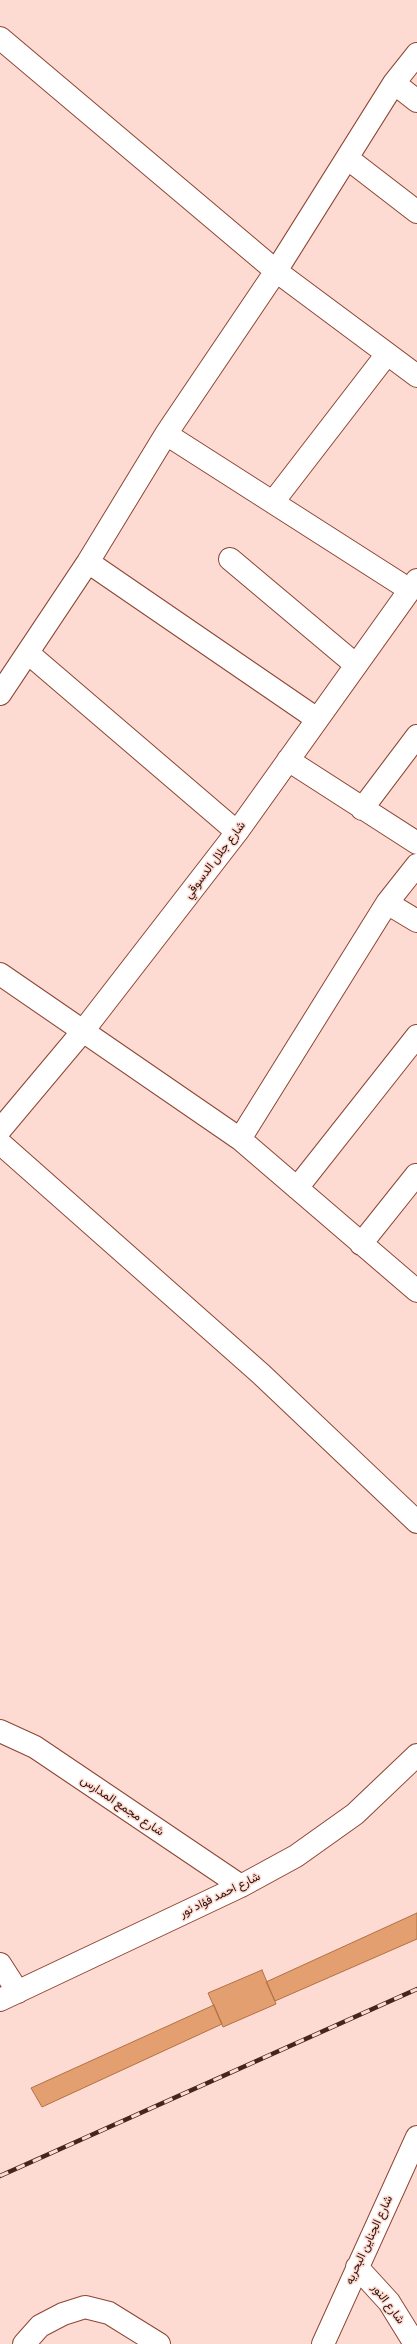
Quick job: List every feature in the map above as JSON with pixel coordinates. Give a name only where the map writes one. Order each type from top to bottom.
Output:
[{"type":"street","points":[[0,38],[276,271],[417,376]]},
{"type":"street","points":[[0,694],[88,562],[166,434],[276,271],[394,83],[417,54]]},
{"type":"street","points":[[394,83],[417,101]]},
{"type":"street","points":[[347,158],[417,212]]},
{"type":"street","points":[[273,502],[387,354]]},
{"type":"street","points":[[166,434],[273,502],[413,585]]},
{"type":"street","points":[[230,559],[356,665]]},
{"type":"street","points":[[88,562],[317,719]]},
{"type":"street","name":"شارع جلال الدسوقي","points":[[0,1130],[83,1031],[237,832],[413,585]]},
{"type":"street","points":[[28,653],[237,832]]},
{"type":"street","points":[[362,809],[417,736]]},
{"type":"street","points":[[288,760],[417,843]]},
{"type":"street","points":[[240,1139],[387,903],[417,865]]},
{"type":"street","points":[[387,903],[417,921]]},
{"type":"street","points":[[0,974],[240,1139],[417,1292]]},
{"type":"street","points":[[297,1188],[417,1036]]},
{"type":"street","points":[[0,1143],[261,1374],[417,1522]]},
{"type":"street","points":[[360,1244],[417,1175]]},
{"type":"street","name":"شارع مجمع المدارس","points":[[0,1731],[35,1747],[241,1886]]},
{"type":"street","name":"شارع احمد فؤاد نور","points":[[9,1996],[241,1886],[296,1856],[355,1814],[414,1765]]},
{"type":"street","points":[[0,1964],[9,1996]]},
{"type":"street","name":"شارع الجناين البحريه","points":[[323,2344],[417,2137]]},
{"type":"street","name":"شارع النور","points":[[357,2267],[389,2302],[415,2344]]},
{"type":"street","points":[[24,2344],[40,2326],[63,2314],[85,2307],[109,2313],[159,2344]]},
{"type":"building","points":[[417,1913],[417,1939],[275,2001],[266,1982]]},
{"type":"building","points":[[262,1970],[276,2004],[223,2027],[208,1993]]},
{"type":"building","points":[[214,2005],[222,2024],[42,2107],[31,2088]]},
{"type":"railway","points":[[0,2176],[417,1989]]}]
